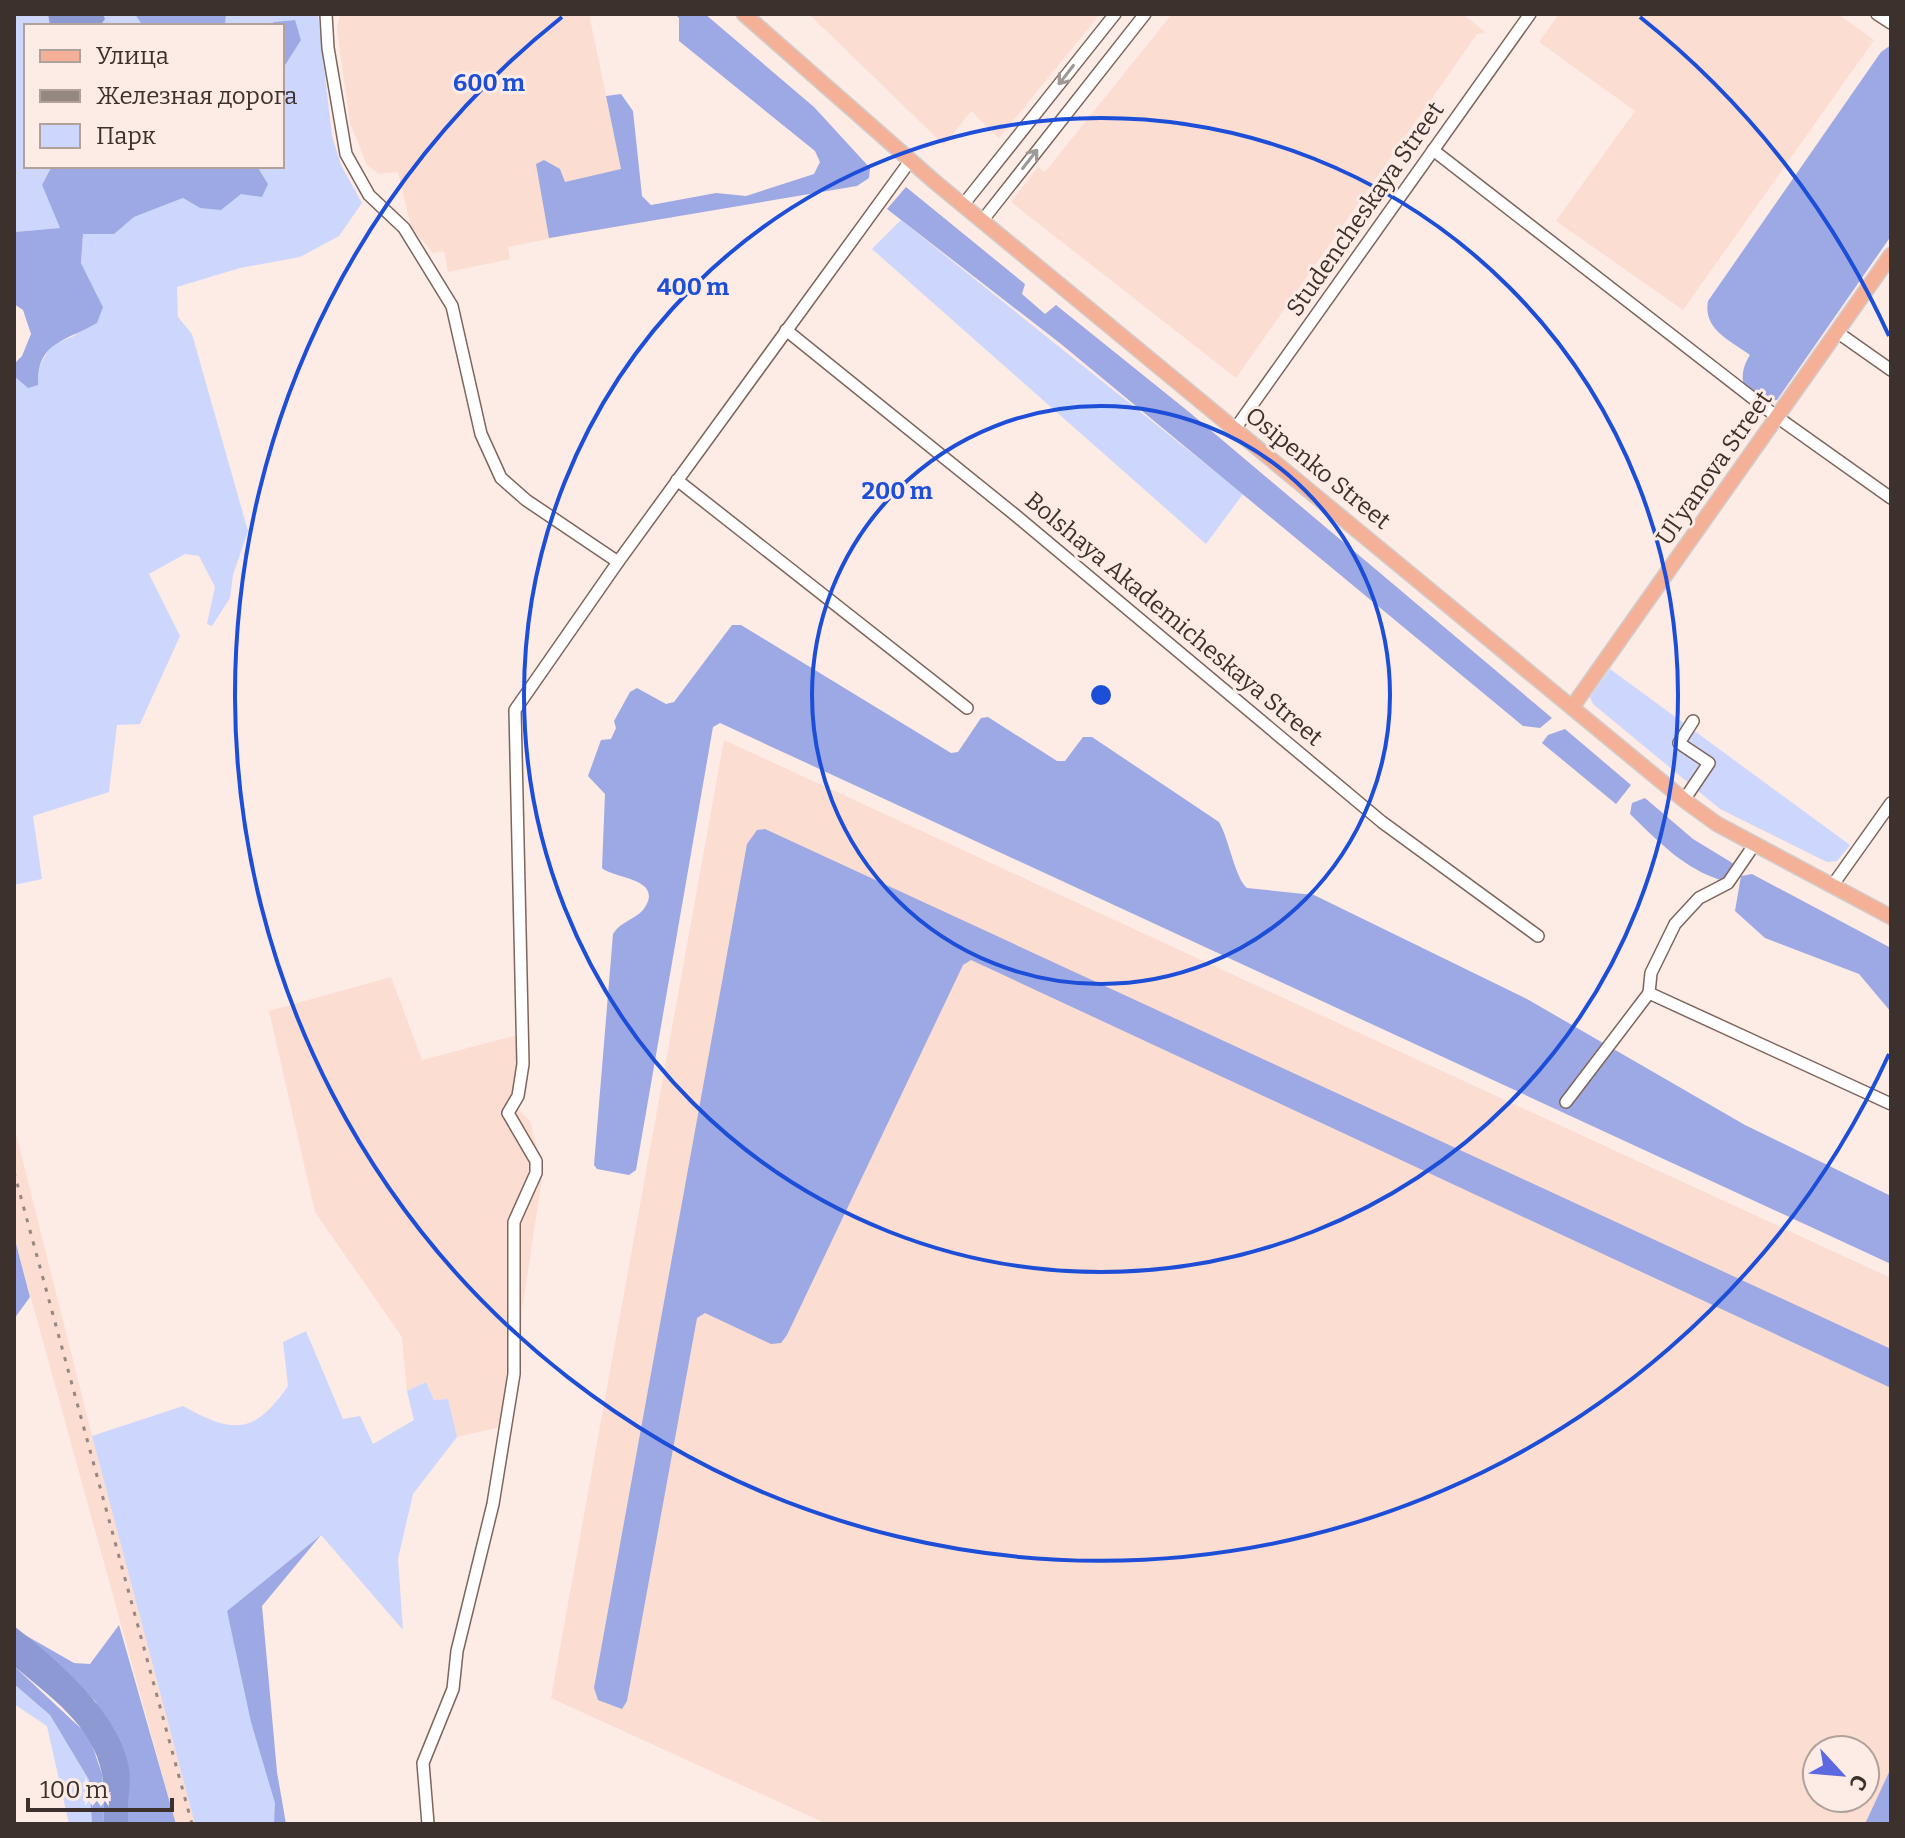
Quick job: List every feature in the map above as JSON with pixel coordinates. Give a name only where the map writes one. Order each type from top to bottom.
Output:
[{"type":"main road","name":"Osipenko Street","points":[[744,14],[910,161],[1684,800],[1754,845],[1891,917]]},
{"type":"main road","name":"Ul'yanova Street","points":[[1573,706],[1891,255]]},
{"type":"street","points":[[326,14],[328,48],[346,154],[369,195],[404,228],[452,306],[481,434],[501,478],[526,500],[618,562]]},
{"type":"street","points":[[963,205],[1115,14]]},
{"type":"street","points":[[982,221],[1145,14]]},
{"type":"street","name":"Studencheskaya Street","points":[[1235,429],[1530,14]]},
{"type":"street","points":[[1877,14],[1891,23]]},
{"type":"street","points":[[1433,150],[1777,417],[1891,498]]},
{"type":"street","points":[[428,1824],[423,1763],[453,1689],[457,1651],[493,1504],[514,1374],[514,1222],[536,1173],[536,1161],[508,1113],[518,1096],[523,1064],[515,710],[618,562],[910,161]]},
{"type":"street","name":"Bolshaya Akademicheskaya Street","points":[[786,330],[1014,514],[1382,822],[1538,936]]},
{"type":"street","points":[[1837,332],[1891,370]]},
{"type":"street","points":[[677,480],[967,708]]},
{"type":"street","points":[[1684,800],[1709,763],[1679,743],[1693,721]]},
{"type":"street","points":[[1832,886],[1891,803]]},
{"type":"street","points":[[1566,1102],[1649,993],[1651,973],[1675,924],[1699,898],[1728,883],[1754,845]]},
{"type":"street","points":[[1649,993],[1891,1104]]},
{"type":"shaded area","points":[[48,14],[103,14],[105,19],[101,24],[50,24]]},
{"type":"shaded area","points":[[135,14],[226,14],[225,24],[141,23]]},
{"type":"shaded area","points":[[340,14],[589,14],[632,222],[508,247],[510,259],[448,272],[444,251],[433,253],[411,227],[398,172],[379,174],[367,165],[350,123],[337,29]]},
{"type":"shaded area","points":[[675,14],[705,14],[814,107],[870,168],[869,178],[857,186],[549,238],[536,164],[544,160],[560,169],[565,182],[621,169],[606,96],[621,94],[633,111],[642,196],[651,205],[716,193],[746,196],[814,174],[820,162],[815,151],[679,41],[679,18]]},
{"type":"shaded area","points":[[809,14],[1100,14],[999,138],[971,111],[944,145]]},
{"type":"shaded area","points":[[1172,14],[1463,14],[1486,33],[1477,34],[1236,378],[1011,202],[1038,167],[1045,172]]},
{"type":"shaded area","points":[[1559,14],[1838,14],[1874,40],[1683,310],[1556,221],[1635,111],[1539,42]]},
{"type":"shaded area","points":[[295,20],[301,40],[284,67],[284,24],[272,24]]},
{"type":"shaded area","points":[[1891,45],[1891,236],[1777,400],[1757,398],[1750,394],[1743,381],[1745,364],[1750,355],[1713,326],[1707,311],[1708,301],[1881,52]]},
{"type":"shaded area","points":[[51,168],[258,168],[268,184],[262,197],[241,194],[221,210],[200,208],[183,198],[134,217],[114,234],[83,234],[81,263],[103,307],[97,323],[64,339],[48,351],[42,360],[38,385],[28,388],[14,376],[14,364],[22,356],[31,334],[23,310],[14,304],[14,232],[60,228],[42,185]]},
{"type":"shaded area","points":[[906,187],[1025,284],[1022,294],[1045,314],[1056,305],[1189,412],[1552,718],[1540,728],[1523,726],[1061,344],[887,209]]},
{"type":"shaded area","points":[[732,625],[741,625],[951,753],[958,752],[981,718],[988,717],[1057,761],[1065,761],[1083,737],[1092,737],[1219,822],[1239,876],[1247,888],[1314,895],[1527,999],[1745,1125],[1891,1196],[1891,1264],[720,723],[713,727],[636,1170],[629,1175],[597,1169],[594,1165],[613,934],[643,910],[648,891],[635,881],[602,868],[605,794],[588,776],[601,740],[611,739],[616,728],[614,721],[630,692],[637,688],[666,704],[674,702]]},
{"type":"shaded area","points":[[1565,729],[1631,785],[1616,804],[1542,743],[1548,735]]},
{"type":"shaded area","points":[[724,740],[1891,1278],[1891,1824],[827,1824],[551,1698]]},
{"type":"shaded area","points":[[1645,798],[1693,839],[1734,864],[1724,881],[1685,862],[1630,814],[1632,803]]},
{"type":"shaded area","points":[[765,829],[1891,1349],[1891,1388],[971,960],[963,965],[781,1343],[771,1344],[705,1313],[697,1318],[627,1701],[622,1709],[598,1700],[594,1688],[747,844],[757,830]]},
{"type":"shaded area","points":[[1752,874],[1891,948],[1891,1012],[1859,974],[1765,938],[1735,911],[1741,876]]},
{"type":"shaded area","points":[[391,977],[422,1060],[522,1034],[513,1105],[530,1121],[543,1171],[522,1310],[520,1372],[513,1424],[457,1437],[447,1399],[434,1400],[426,1382],[407,1391],[402,1337],[315,1212],[269,1011]]},
{"type":"shaded area","points":[[14,1126],[195,1824],[176,1824],[14,1236]]},
{"type":"shaded area","points":[[14,1236],[30,1297],[14,1319]]},
{"type":"shaded area","points":[[321,1535],[262,1606],[277,1772],[286,1824],[274,1824],[275,1803],[251,1722],[227,1611]]},
{"type":"shaded area","points":[[119,1625],[176,1824],[129,1824],[96,1702],[25,1635],[74,1663],[90,1664]]},
{"type":"shaded area","points":[[14,1626],[84,1689],[113,1727],[129,1768],[129,1824],[104,1824],[102,1774],[97,1757],[68,1713],[14,1666]]},
{"type":"shaded area","points":[[14,1666],[89,1736],[102,1774],[104,1824],[92,1824],[89,1780],[50,1715],[14,1684]]},
{"type":"shaded area","points":[[1891,1768],[1891,1824],[1865,1824],[1870,1814],[1881,1814],[1881,1790]]},
{"type":"green space","points":[[14,14],[48,14],[50,24],[24,24],[24,168],[51,168],[42,185],[60,228],[14,232]]},
{"type":"green space","points":[[103,14],[135,14],[148,24],[101,24],[105,19]]},
{"type":"green space","points":[[226,14],[318,14],[332,136],[341,165],[362,203],[339,236],[300,257],[240,268],[177,287],[178,317],[192,334],[248,531],[233,575],[230,598],[212,626],[207,624],[215,587],[199,556],[185,554],[149,574],[180,636],[140,724],[117,725],[109,792],[33,816],[42,879],[14,885],[14,376],[28,387],[51,345],[74,336],[103,307],[81,263],[83,234],[113,234],[134,217],[183,198],[200,208],[268,184],[258,168],[284,168],[284,67],[301,39],[294,20],[272,24],[225,24]]},
{"type":"green space","points":[[901,220],[1243,494],[1206,544],[872,249]]},
{"type":"green space","points":[[1610,669],[1850,845],[1837,861],[1827,862],[1720,809],[1593,704],[1590,697]]},
{"type":"green space","points":[[306,1331],[343,1419],[360,1416],[373,1444],[414,1420],[407,1391],[426,1382],[434,1400],[448,1399],[457,1437],[413,1494],[398,1559],[403,1630],[321,1535],[227,1611],[276,1803],[274,1824],[195,1824],[92,1436],[183,1406],[229,1425],[253,1421],[276,1402],[288,1386],[283,1342]]},
{"type":"green space","points":[[14,1684],[50,1715],[89,1780],[92,1824],[69,1824],[47,1726],[14,1704]]},
{"type":"railway","points":[[14,1172],[192,1824]]}]
